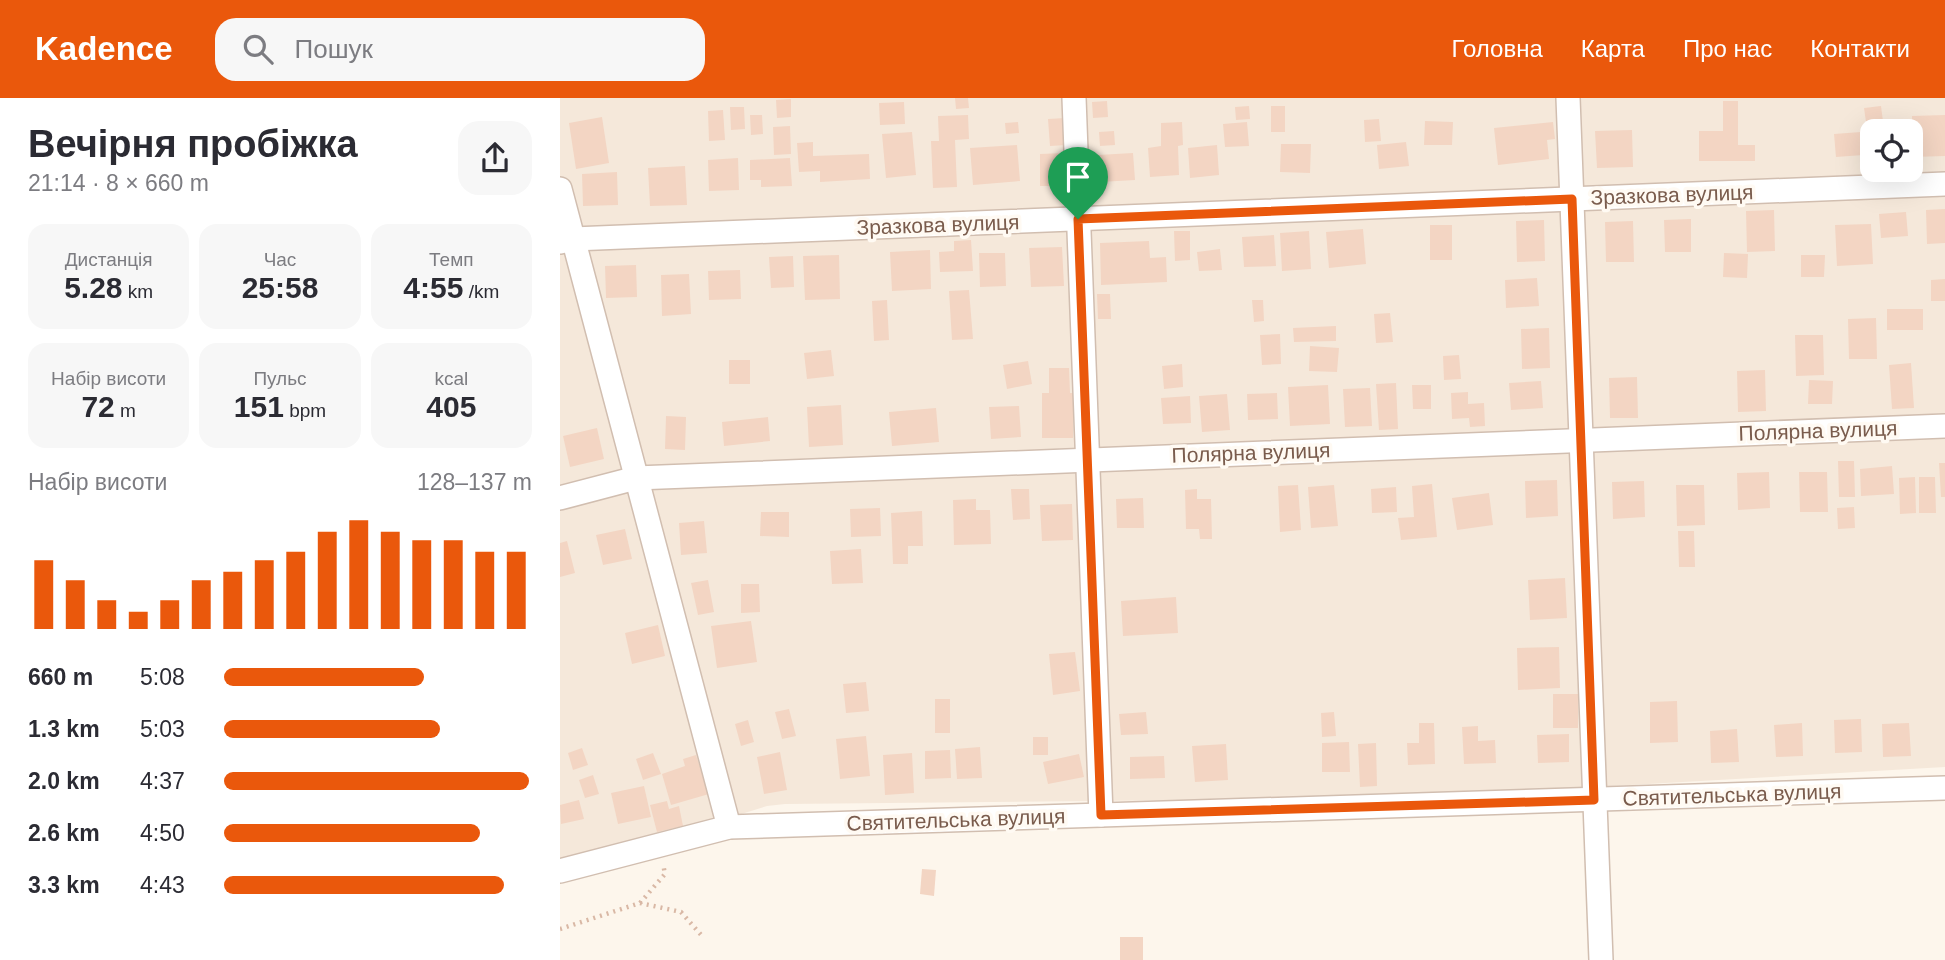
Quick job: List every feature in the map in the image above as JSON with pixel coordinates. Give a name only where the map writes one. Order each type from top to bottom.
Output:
[{"type":"street","points":[[1074,98],[1101,815]]},
{"type":"street","points":[[1568,98],[1601,960]]},
{"type":"street","name":"Зразкова вулиця","points":[[567,240],[1945,184]]},
{"type":"street","points":[[560,188],[567,240],[636,478],[729,827]]},
{"type":"street","name":"Полярна вулиця","points":[[560,498],[636,478],[1945,425]]},
{"type":"street","name":"Святительська вулиця","points":[[560,871],[729,827],[1945,788]]},
{"type":"path","points":[[640,903],[665,874],[658,846]]},
{"type":"path","points":[[560,929],[640,903],[681,912],[703,937]]},
{"type":"shaded area","points":[[560,98],[1945,98],[1945,767],[1404,798],[785,804],[767,806],[641,845],[560,863]]},
{"type":"building","points":[[955,98],[968,98],[969,108],[956,109]]},
{"type":"building","points":[[791,99],[791,117],[777,118],[776,100]]},
{"type":"building","points":[[1107,101],[1108,117],[1093,118],[1092,102]]},
{"type":"building","points":[[1723,101],[1738,101],[1738,145],[1755,145],[1755,161],[1699,161],[1699,131],[1723,131]]},
{"type":"building","points":[[904,102],[905,124],[880,125],[879,103]]},
{"type":"building","points":[[1249,106],[1250,119],[1236,120],[1235,107]]},
{"type":"building","points":[[1271,106],[1285,106],[1285,132],[1271,132]]},
{"type":"building","points":[[1881,106],[1883,119],[1866,119],[1864,108]]},
{"type":"building","points":[[730,107],[744,107],[745,129],[731,130]]},
{"type":"building","points":[[723,110],[725,140],[709,141],[708,111]]},
{"type":"building","points":[[750,115],[762,115],[763,134],[751,135]]},
{"type":"building","points":[[968,115],[969,139],[955,140],[957,187],[933,188],[931,141],[939,141],[938,116]]},
{"type":"building","points":[[1945,115],[1945,156],[1923,157],[1923,119],[1912,119],[1912,116]]},
{"type":"building","points":[[602,117],[609,163],[576,169],[569,123]]},
{"type":"building","points":[[1065,118],[1067,145],[1050,146],[1048,119]]},
{"type":"building","points":[[1379,119],[1381,141],[1365,142],[1364,120]]},
{"type":"building","points":[[1425,121],[1453,122],[1452,145],[1424,145]]},
{"type":"building","points":[[1018,122],[1019,133],[1006,134],[1005,123]]},
{"type":"building","points":[[1182,122],[1183,145],[1178,146],[1179,175],[1150,177],[1148,148],[1161,146],[1161,123]]},
{"type":"building","points":[[1247,122],[1249,146],[1225,147],[1223,124]]},
{"type":"building","points":[[1553,122],[1555,139],[1547,140],[1549,159],[1498,165],[1494,128]]},
{"type":"building","points":[[790,126],[791,154],[774,155],[773,127]]},
{"type":"building","points":[[1632,130],[1633,167],[1597,168],[1595,131]]},
{"type":"building","points":[[1114,131],[1115,145],[1100,146],[1099,132]]},
{"type":"building","points":[[912,132],[916,175],[886,178],[882,134]]},
{"type":"building","points":[[1860,132],[1860,155],[1836,157],[1834,134]]},
{"type":"building","points":[[813,142],[813,156],[869,154],[870,179],[820,182],[820,171],[799,172],[797,143]]},
{"type":"building","points":[[1406,142],[1409,166],[1379,169],[1377,145]]},
{"type":"building","points":[[1281,144],[1311,144],[1310,173],[1280,172]]},
{"type":"building","points":[[1017,145],[1020,181],[973,185],[970,148]]},
{"type":"building","points":[[1217,145],[1219,175],[1190,178],[1188,148]]},
{"type":"building","points":[[1064,153],[1064,186],[1040,186],[1040,154]]},
{"type":"building","points":[[1133,153],[1135,180],[1100,182],[1098,155]]},
{"type":"building","points":[[738,158],[739,190],[709,191],[708,160]]},
{"type":"building","points":[[790,158],[792,186],[761,187],[761,180],[750,180],[750,160]]},
{"type":"building","points":[[685,166],[687,205],[650,206],[648,168]]},
{"type":"building","points":[[617,172],[618,205],[583,206],[582,174]]},
{"type":"building","points":[[1945,209],[1945,243],[1927,244],[1926,210]]},
{"type":"building","points":[[1774,210],[1775,251],[1747,252],[1746,211]]},
{"type":"building","points":[[1906,212],[1908,236],[1881,238],[1879,214]]},
{"type":"building","points":[[1691,219],[1691,252],[1665,252],[1664,220]]},
{"type":"building","points":[[1544,220],[1545,261],[1517,262],[1516,221]]},
{"type":"building","points":[[1633,221],[1634,262],[1606,262],[1605,222]]},
{"type":"building","points":[[1871,224],[1873,264],[1837,266],[1835,225]]},
{"type":"building","points":[[1430,225],[1452,225],[1452,260],[1430,260]]},
{"type":"building","points":[[1363,229],[1366,264],[1329,268],[1326,232]]},
{"type":"building","points":[[1174,231],[1190,231],[1190,260],[1175,261]]},
{"type":"building","points":[[1309,231],[1311,269],[1282,271],[1280,233]]},
{"type":"building","points":[[1274,235],[1276,266],[1244,267],[1242,237]]},
{"type":"building","points":[[971,240],[973,271],[940,272],[939,252],[954,251],[954,241]]},
{"type":"building","points":[[1149,241],[1150,258],[1166,257],[1167,282],[1101,285],[1100,243]]},
{"type":"building","points":[[1062,247],[1064,286],[1031,287],[1029,248]]},
{"type":"building","points":[[1220,249],[1222,270],[1199,271],[1197,252]]},
{"type":"building","points":[[930,250],[931,289],[892,291],[890,252]]},
{"type":"building","points":[[979,253],[1005,253],[1006,286],[980,287]]},
{"type":"building","points":[[1724,253],[1748,254],[1747,278],[1723,277]]},
{"type":"building","points":[[839,255],[840,299],[805,300],[803,256]]},
{"type":"building","points":[[1801,255],[1825,255],[1824,277],[1801,277]]},
{"type":"building","points":[[793,256],[794,287],[771,288],[769,257]]},
{"type":"building","points":[[636,265],[637,297],[606,298],[605,266]]},
{"type":"building","points":[[740,270],[741,299],[709,300],[708,271]]},
{"type":"building","points":[[689,274],[691,314],[662,316],[661,275]]},
{"type":"building","points":[[1537,278],[1539,306],[1506,308],[1505,280]]},
{"type":"building","points":[[1945,279],[1945,301],[1931,301],[1931,280]]},
{"type":"building","points":[[969,290],[973,339],[952,340],[949,291]]},
{"type":"building","points":[[1097,294],[1110,294],[1111,319],[1098,319]]},
{"type":"building","points":[[887,300],[889,340],[874,341],[872,301]]},
{"type":"building","points":[[1252,300],[1263,300],[1264,321],[1254,322]]},
{"type":"building","points":[[1887,309],[1923,309],[1923,330],[1887,330]]},
{"type":"building","points":[[1390,313],[1393,342],[1376,343],[1374,314]]},
{"type":"building","points":[[1876,318],[1877,359],[1849,359],[1848,319]]},
{"type":"building","points":[[1336,326],[1336,341],[1294,342],[1293,328]]},
{"type":"building","points":[[1549,328],[1550,368],[1522,369],[1521,329]]},
{"type":"building","points":[[1280,334],[1281,364],[1262,365],[1260,335]]},
{"type":"building","points":[[1795,335],[1823,335],[1824,375],[1796,376]]},
{"type":"building","points":[[1310,346],[1339,348],[1337,372],[1309,371]]},
{"type":"building","points":[[831,350],[834,376],[807,379],[804,353]]},
{"type":"building","points":[[1459,355],[1461,379],[1444,380],[1443,356]]},
{"type":"building","points":[[729,360],[750,360],[750,384],[729,384]]},
{"type":"building","points":[[1028,361],[1032,384],[1007,389],[1003,365]]},
{"type":"building","points":[[1911,363],[1914,408],[1892,409],[1889,365]]},
{"type":"building","points":[[1182,364],[1183,387],[1164,389],[1162,366]]},
{"type":"building","points":[[1049,368],[1069,368],[1070,393],[1074,393],[1073,438],[1042,438],[1042,393],[1049,393]]},
{"type":"building","points":[[1765,370],[1766,411],[1738,412],[1737,371]]},
{"type":"building","points":[[1637,377],[1638,418],[1610,418],[1609,378]]},
{"type":"building","points":[[1809,380],[1833,381],[1832,404],[1808,404]]},
{"type":"building","points":[[1541,381],[1543,408],[1511,410],[1509,383]]},
{"type":"building","points":[[1396,383],[1398,429],[1379,430],[1376,384]]},
{"type":"building","points":[[1328,385],[1330,424],[1290,426],[1288,387]]},
{"type":"building","points":[[1412,385],[1431,385],[1431,409],[1413,409]]},
{"type":"building","points":[[1370,388],[1372,426],[1345,427],[1343,389]]},
{"type":"building","points":[[1468,392],[1468,404],[1484,403],[1485,426],[1470,427],[1469,418],[1452,419],[1451,393]]},
{"type":"building","points":[[1277,393],[1278,419],[1248,420],[1247,394]]},
{"type":"building","points":[[1227,394],[1230,430],[1202,432],[1199,396]]},
{"type":"building","points":[[1190,396],[1191,423],[1163,424],[1161,398]]},
{"type":"building","points":[[841,405],[843,445],[809,447],[807,407]]},
{"type":"building","points":[[1019,406],[1021,437],[991,439],[989,407]]},
{"type":"building","points":[[936,408],[939,442],[892,446],[889,412]]},
{"type":"building","points":[[666,416],[686,417],[685,450],[665,449]]},
{"type":"building","points":[[768,417],[770,441],[724,446],[722,422]]},
{"type":"building","points":[[597,428],[604,459],[570,467],[563,436]]},
{"type":"building","points":[[1838,461],[1854,461],[1855,497],[1839,497]]},
{"type":"building","points":[[1939,463],[1945,463],[1945,497],[1941,497]]},
{"type":"building","points":[[1892,466],[1894,494],[1861,496],[1860,469]]},
{"type":"building","points":[[1769,472],[1770,508],[1738,510],[1737,473]]},
{"type":"building","points":[[1799,472],[1827,472],[1828,512],[1800,512]]},
{"type":"building","points":[[1915,477],[1916,513],[1900,514],[1899,478]]},
{"type":"building","points":[[1919,477],[1935,477],[1936,513],[1919,513]]},
{"type":"building","points":[[1557,480],[1558,516],[1526,518],[1525,481]]},
{"type":"building","points":[[1644,481],[1645,517],[1613,519],[1612,482]]},
{"type":"building","points":[[1432,484],[1437,537],[1401,540],[1398,518],[1414,517],[1412,486]]},
{"type":"building","points":[[1298,485],[1301,530],[1280,532],[1278,486]]},
{"type":"building","points":[[1334,485],[1338,526],[1311,528],[1308,487]]},
{"type":"building","points":[[1676,485],[1704,485],[1705,525],[1677,526]]},
{"type":"building","points":[[1396,487],[1397,512],[1372,513],[1371,489]]},
{"type":"building","points":[[1011,489],[1029,489],[1030,519],[1013,520]]},
{"type":"building","points":[[1197,489],[1197,499],[1211,499],[1212,539],[1200,539],[1199,529],[1186,529],[1185,490]]},
{"type":"building","points":[[1489,493],[1493,525],[1457,530],[1452,498]]},
{"type":"building","points":[[1143,498],[1144,528],[1117,528],[1116,499]]},
{"type":"building","points":[[976,499],[976,510],[990,510],[991,544],[954,545],[953,500]]},
{"type":"building","points":[[1072,504],[1073,540],[1042,541],[1040,505]]},
{"type":"building","points":[[1854,507],[1855,528],[1838,529],[1837,508]]},
{"type":"building","points":[[880,508],[881,536],[851,537],[850,509]]},
{"type":"building","points":[[922,511],[923,546],[908,546],[908,564],[893,564],[891,513]]},
{"type":"building","points":[[761,512],[789,512],[789,537],[760,536]]},
{"type":"building","points":[[704,521],[707,553],[681,555],[679,523]]},
{"type":"building","points":[[625,529],[632,559],[603,565],[596,535]]},
{"type":"building","points":[[1678,531],[1694,531],[1695,567],[1679,567]]},
{"type":"building","points":[[567,541],[575,573],[560,577],[560,543]]},
{"type":"building","points":[[861,549],[863,583],[832,584],[830,551]]},
{"type":"building","points":[[1565,578],[1567,618],[1530,620],[1528,580]]},
{"type":"building","points":[[708,580],[714,612],[698,615],[691,583]]},
{"type":"building","points":[[741,584],[759,584],[760,612],[741,613]]},
{"type":"building","points":[[1176,597],[1178,633],[1123,636],[1121,601]]},
{"type":"building","points":[[751,621],[757,662],[717,668],[711,626]]},
{"type":"building","points":[[658,625],[665,656],[632,664],[625,633]]},
{"type":"building","points":[[1559,647],[1560,688],[1518,690],[1517,648]]},
{"type":"building","points":[[1075,652],[1080,691],[1053,695],[1049,654]]},
{"type":"building","points":[[866,682],[869,711],[846,713],[843,684]]},
{"type":"building","points":[[1553,694],[1578,694],[1578,728],[1553,728]]},
{"type":"building","points":[[935,699],[950,699],[950,733],[935,733]]},
{"type":"building","points":[[1677,701],[1678,742],[1650,743],[1650,702]]},
{"type":"building","points":[[789,709],[796,736],[782,739],[775,712]]},
{"type":"building","points":[[1146,712],[1148,734],[1121,735],[1119,714]]},
{"type":"building","points":[[1334,712],[1336,736],[1322,737],[1321,713]]},
{"type":"building","points":[[1861,719],[1862,752],[1835,753],[1834,720]]},
{"type":"building","points":[[748,720],[754,742],[741,746],[735,724]]},
{"type":"building","points":[[1419,723],[1434,723],[1435,764],[1408,765],[1407,743],[1419,743]]},
{"type":"building","points":[[1802,723],[1803,756],[1776,757],[1774,725]]},
{"type":"building","points":[[1909,723],[1911,756],[1883,757],[1882,724]]},
{"type":"building","points":[[1478,726],[1478,741],[1495,740],[1496,763],[1464,764],[1462,727]]},
{"type":"building","points":[[1737,729],[1739,762],[1711,763],[1710,731]]},
{"type":"building","points":[[1569,734],[1569,762],[1538,763],[1537,735]]},
{"type":"building","points":[[866,736],[870,776],[840,779],[836,739]]},
{"type":"building","points":[[1033,737],[1048,737],[1048,755],[1033,755]]},
{"type":"building","points":[[1349,742],[1350,772],[1322,772],[1322,743]]},
{"type":"building","points":[[1376,743],[1377,786],[1360,787],[1358,744]]},
{"type":"building","points":[[1226,744],[1228,780],[1195,782],[1192,746]]},
{"type":"building","points":[[980,747],[982,778],[957,779],[955,749]]},
{"type":"building","points":[[582,748],[588,765],[573,770],[568,753]]},
{"type":"building","points":[[950,750],[951,778],[925,779],[925,751]]},
{"type":"building","points":[[780,752],[787,790],[764,794],[757,757]]},
{"type":"building","points":[[653,753],[661,774],[643,780],[636,759]]},
{"type":"building","points":[[912,753],[914,793],[885,795],[883,755]]},
{"type":"building","points":[[1079,754],[1084,777],[1048,784],[1043,762]]},
{"type":"building","points":[[696,755],[709,794],[671,805],[662,774],[685,766],[683,759]]},
{"type":"building","points":[[1164,756],[1165,778],[1130,779],[1130,757]]},
{"type":"building","points":[[593,775],[599,794],[585,798],[579,780]]},
{"type":"building","points":[[644,786],[651,817],[618,824],[611,793]]},
{"type":"building","points":[[579,800],[584,819],[561,824],[560,805]]},
{"type":"building","points":[[667,801],[669,809],[679,806],[683,826],[657,832],[650,805]]},
{"type":"building","points":[[922,869],[936,870],[934,896],[920,894]]},
{"type":"building","points":[[1120,937],[1143,937],[1143,960],[1120,960]]},
{"type":"route","points":[[1572,199],[1594,800],[1101,815],[1078,219],[1572,199]]}]
